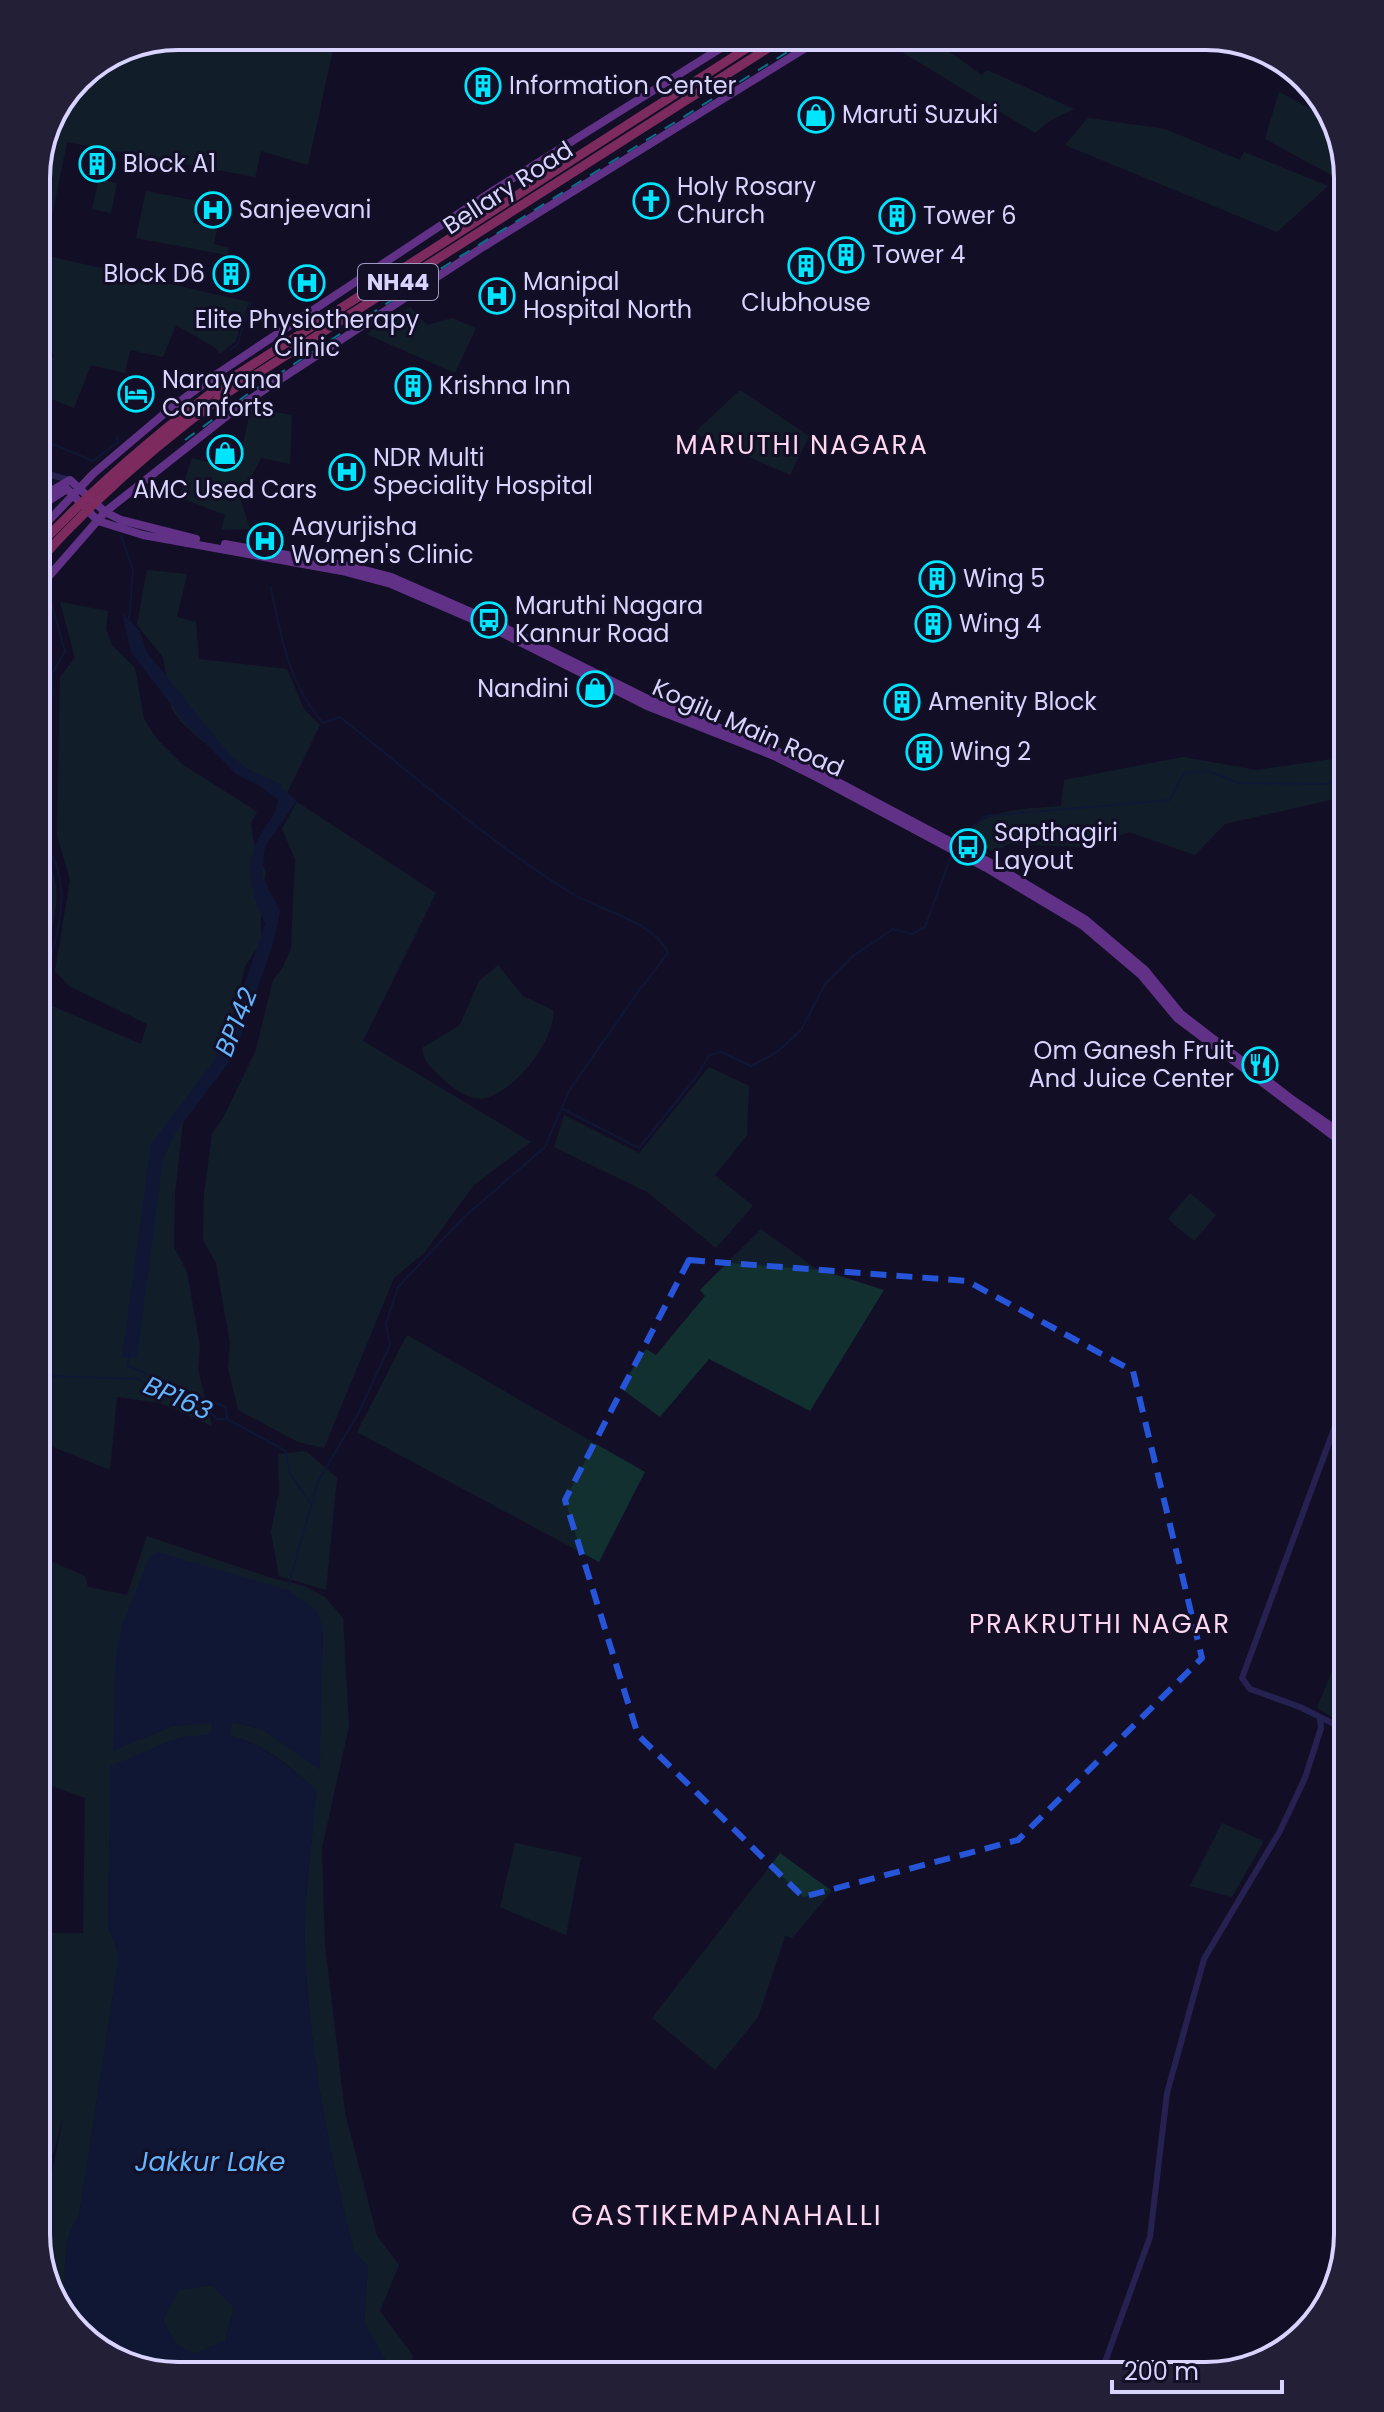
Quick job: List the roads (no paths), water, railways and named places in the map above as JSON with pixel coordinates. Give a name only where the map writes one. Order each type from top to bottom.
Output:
[{"type":"highway","name":"Bellary Road","points":[[50,535],[142,445],[227,381],[744,50]]},
{"type":"highway","name":"Bellary Road","points":[[50,549],[106,490],[181,426],[227,393],[765,50]]},
{"type":"main road","points":[[50,499],[99,469],[217,374],[491,192],[718,50]]},
{"type":"main road","points":[[50,575],[105,512],[238,407],[483,247],[802,50]]},
{"type":"main road","points":[[217,374],[214,386],[218,396],[225,403],[238,407]]},
{"type":"main road","points":[[71,485],[105,512]]},
{"type":"main road","points":[[50,494],[71,485]]},
{"type":"main road","points":[[71,485],[98,521]]},
{"type":"main road","points":[[50,514],[71,485]]},
{"type":"main road","name":"Kogilu Main Road","points":[[105,512],[143,531]]},
{"type":"main road","name":"Kogilu Main Road","points":[[98,521],[301,560],[379,580],[420,595],[647,706],[820,776],[989,862],[1086,920],[1145,970],[1181,1014],[1334,1128]]},
{"type":"main road","name":"Kogilu Main Road","points":[[820,776],[1082,925],[1141,975],[1177,1018],[1334,1136]]},
{"type":"street","points":[[50,477],[71,485]]},
{"type":"street","points":[[1334,1429],[1242,1678],[1250,1689],[1300,1707],[1334,1725]]},
{"type":"street","points":[[1105,2362],[1150,2237],[1167,2093],[1204,1959],[1280,1831],[1305,1778],[1321,1728],[1320,1719]]},
{"type":"water","points":[[122,612],[141,633],[146,651],[230,755],[251,771],[282,784],[281,788],[297,801],[265,846],[262,876],[280,911],[274,941],[239,1043],[233,1057],[176,1132],[163,1159],[137,1358],[122,1357],[151,1144],[212,1063],[232,1022],[265,924],[253,891],[252,857],[278,800],[260,786],[236,774],[185,723],[131,652]]},
{"type":"water","name":"Jakkur Lake","points":[[158,1552],[288,1590],[317,1611],[323,1628],[320,1770],[262,1729],[232,1722],[229,1734],[275,1757],[316,1790],[305,1923],[310,2021],[321,2100],[355,2255],[368,2265],[364,2323],[386,2362],[153,2360],[107,2340],[82,2318],[64,2292],[66,2249],[79,2216],[119,1956],[108,1925],[110,1766],[180,1737],[210,1735],[213,1723],[173,1726],[113,1751],[116,1655],[122,1625],[149,1558]],"holes":[[[211,2285],[234,2308],[225,2341],[194,2354],[176,2344],[163,2320],[179,2290]]]},
{"type":"waterway","points":[[230,350],[237,345],[251,302]]},
{"type":"waterway","name":"BP142","points":[[50,443],[93,461],[118,442],[117,437]]},
{"type":"waterway","name":"BP142","points":[[121,536],[133,570],[129,619]]},
{"type":"waterway","points":[[271,588],[294,676],[323,723],[340,717],[541,873],[582,899],[652,933],[668,953],[643,986]]},
{"type":"waterway","points":[[50,599],[65,651],[52,674],[50,762]]},
{"type":"waterway","points":[[958,839],[986,816],[1170,800],[1184,773],[1208,771],[1239,783],[1327,784],[1334,780]]},
{"type":"waterway","points":[[50,853],[56,865],[61,902],[50,958]]},
{"type":"waterway","points":[[563,1109],[639,1148],[697,1076],[709,1055],[721,1052],[751,1066],[777,1052],[801,1030],[825,984],[853,956],[893,929],[912,934],[925,927],[951,856]]},
{"type":"waterway","points":[[289,1584],[318,1481],[358,1414],[390,1345],[386,1323],[398,1287],[463,1218],[545,1147],[569,1091],[642,986]]},
{"type":"waterway","name":"BP163","points":[[129,1354],[128,1366],[226,1407],[227,1419],[286,1451],[290,1474],[311,1504]]},
{"type":"waterway","name":"BP163","points":[[50,1375],[137,1379],[178,1398],[203,1404],[217,1419],[227,1419]]},
{"type":"railway","points":[[185,440],[245,396],[429,276],[791,50]]},
{"type":"place","name":"Information Center","points":[[483,86]]},
{"type":"place","name":"Maruti Suzuki","points":[[816,115]]},
{"type":"place","name":"Block A1","points":[[97,164]]},
{"type":"place","name":"Holy Rosary Church","points":[[651,201]]},
{"type":"place","name":"Sanjeevani","points":[[213,210]]},
{"type":"place","name":"Tower 6","points":[[897,216]]},
{"type":"place","name":"Tower 4","points":[[846,255]]},
{"type":"place","name":"Clubhouse","points":[[806,266]]},
{"type":"place","name":"Block D6","points":[[231,274]]},
{"type":"place","name":"Elite Physiotherapy Clinic","points":[[307,283]]},
{"type":"place","name":"Manipal Hospital North","points":[[497,296]]},
{"type":"place","name":"Krishna Inn","points":[[413,386]]},
{"type":"place","name":"Narayana Comforts","points":[[136,394]]},
{"type":"place","name":"AMC Used Cars","points":[[225,453]]},
{"type":"place","name":"NDR Multi Speciality Hospital","points":[[347,472]]},
{"type":"place","name":"Aayurjisha Women's Clinic","points":[[265,541]]},
{"type":"place","name":"Wing 5","points":[[937,579]]},
{"type":"place","name":"Maruthi Nagara Kannur Road","points":[[489,620]]},
{"type":"place","name":"Wing 4","points":[[933,624]]},
{"type":"place","name":"Nandini","points":[[595,689]]},
{"type":"place","name":"Amenity Block","points":[[902,702]]},
{"type":"place","name":"Wing 2","points":[[924,752]]},
{"type":"place","name":"Sapthagiri Layout","points":[[968,847]]},
{"type":"place","name":"Om Ganesh Fruit And Juice Center","points":[[1260,1065]]},
{"type":"district","name":"MARUTHI NAGARA","points":[[802,445]]},
{"type":"district","name":"PRAKRUTHI NAGAR","points":[[1100,1624]]},
{"type":"district","name":"GASTIKEMPANAHALLI","points":[[727,2215]]}]
